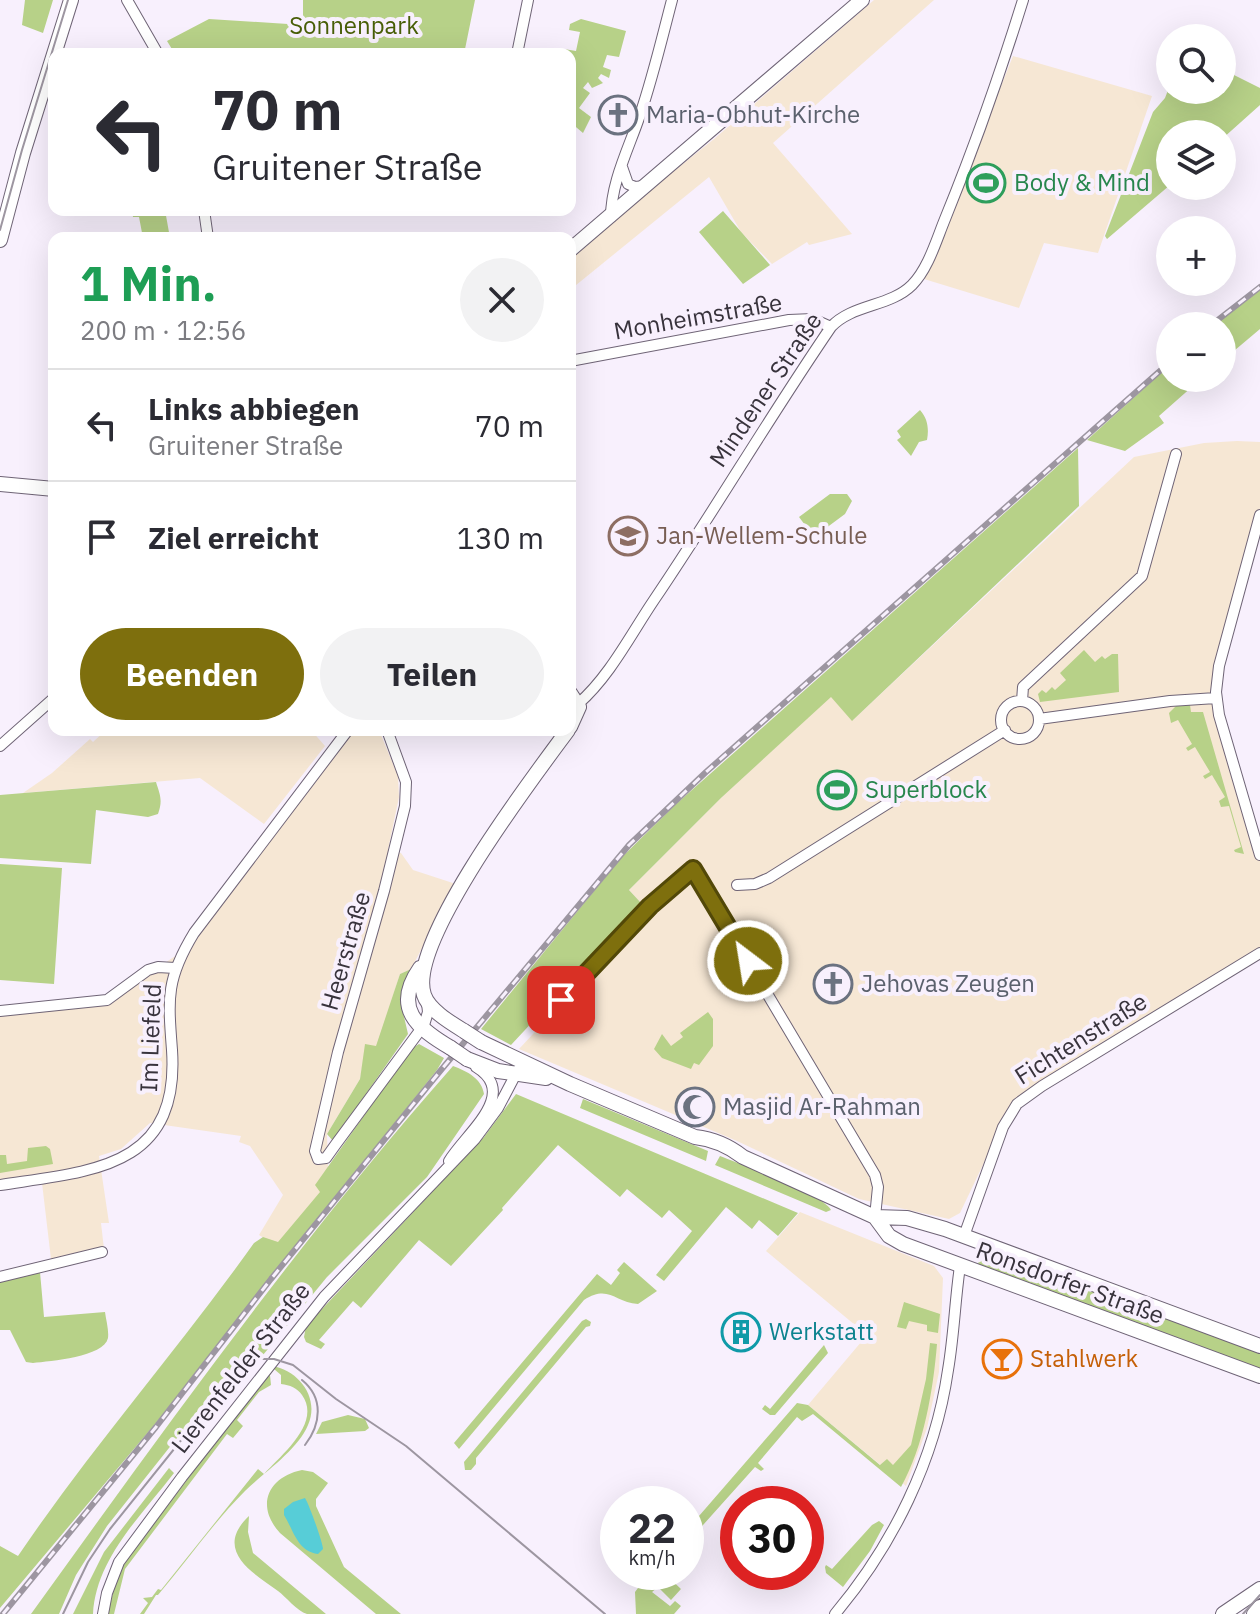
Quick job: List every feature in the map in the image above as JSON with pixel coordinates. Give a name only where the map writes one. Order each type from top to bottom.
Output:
[{"type":"main road","points":[[56,48],[71,0]]},
{"type":"main road","points":[[576,245],[862,0]]},
{"type":"main road","points":[[0,240],[48,73]]},
{"type":"main road","points":[[0,484],[48,488]]},
{"type":"main road","points":[[0,494],[48,498]]},
{"type":"main road","name":"Mindener Straße","points":[[422,1027],[411,1015],[409,995],[413,978],[426,959],[465,878],[564,736]]},
{"type":"main road","name":"Mindener Straße","points":[[426,959],[422,982],[432,1006]]},
{"type":"main road","name":"Ronsdorfer Straße","points":[[432,1006],[518,1067],[570,1084]]},
{"type":"main road","name":"Ronsdorfer Straße","points":[[422,1027],[467,1059],[500,1071],[518,1067],[536,1068],[695,1137],[704,1145],[743,1157],[875,1217],[907,1218],[962,1251],[1260,1376]]},
{"type":"main road","name":"Ronsdorfer Straße","points":[[875,1217],[889,1236],[903,1244],[962,1251],[1260,1346]]},
{"type":"main road","points":[[1223,1614],[1260,1589]]},
{"type":"main road","points":[[1254,1614],[1260,1607]]},
{"type":"street","points":[[127,0],[155,48]]},
{"type":"street","points":[[518,48],[528,0]]},
{"type":"street","points":[[611,217],[622,165],[644,103],[672,0]]},
{"type":"street","name":"Mindener Straße","points":[[576,697],[597,684],[831,327],[846,315],[900,293],[918,277],[970,154],[1023,0]]},
{"type":"street","points":[[622,165],[628,184],[635,187],[649,185]]},
{"type":"street","name":"Monheimstraße","points":[[576,360],[789,320],[813,319],[831,327]]},
{"type":"street","points":[[1022,701],[1023,687],[1142,576],[1176,454]]},
{"type":"street","points":[[1260,515],[1219,666],[1216,698],[1260,855]]},
{"type":"street","points":[[1039,719],[1170,701],[1216,698]]},
{"type":"street","points":[[1022,701],[1036,709],[1039,719],[1033,734],[1023,738],[1013,737],[1005,730],[1002,720],[1004,711],[1012,703],[1022,701]]},
{"type":"street","points":[[0,746],[48,703]]},
{"type":"street","points":[[737,885],[755,884],[769,878],[1005,730]]},
{"type":"street","name":"Im Liefeld","points":[[0,1185],[112,1163],[128,1156],[152,1136],[171,1095],[173,1067],[169,998],[175,968],[194,933],[343,736]]},
{"type":"street","name":"Heerstraße","points":[[389,736],[402,769],[406,794],[384,891],[338,1052],[315,1156],[318,1159],[326,1158],[422,1027]]},
{"type":"street","points":[[544,1017],[650,906],[693,869],[875,1175],[878,1187],[875,1217]]},
{"type":"street","name":"Fichtenstraße","points":[[962,1251],[997,1140],[1017,1104],[1260,953]]},
{"type":"street","name":"Im Liefeld","points":[[0,1011],[107,1000],[148,970],[175,968]]},
{"type":"street","name":"Mindener Straße","points":[[422,1027],[432,1006]]},
{"type":"street","points":[[422,1027],[438,1021],[462,1030]]},
{"type":"street","points":[[467,1059],[487,1076],[494,1089]]},
{"type":"street","name":"Lierenfelder Straße","points":[[103,1614],[119,1562],[182,1477],[324,1297],[444,1169],[464,1153],[486,1125],[518,1067]]},
{"type":"street","name":"Lierenfelder Straße","points":[[444,1169],[491,1104],[500,1071]]},
{"type":"street","points":[[835,1614],[890,1536],[916,1485],[932,1440],[948,1373],[962,1251]]},
{"type":"street","points":[[0,1277],[102,1252]]},
{"type":"shaded area","points":[[874,0],[934,0],[773,143],[852,234],[809,245],[807,242],[772,264],[741,232],[709,177],[576,285],[576,249],[714,139]]},
{"type":"shaded area","points":[[1013,56],[1152,96],[1098,253],[1044,243],[1019,308],[924,279]]},
{"type":"shaded area","points":[[1260,442],[1260,508],[1214,676],[1226,751],[1260,860],[1260,951],[1013,1102],[960,1213],[949,1219],[859,1199],[737,1141],[519,1049],[642,917],[642,904],[629,890],[721,798],[831,696],[853,720],[1134,457],[1204,443]]},
{"type":"shaded area","points":[[100,736],[316,736],[325,746],[264,824],[200,778],[23,793],[52,773],[90,739],[93,742]]},
{"type":"shaded area","points":[[347,736],[381,736],[398,776],[399,797],[388,850],[401,853],[413,870],[456,884],[411,969],[400,974],[377,1047],[363,1062],[360,1079],[327,1134],[328,1167],[338,1175],[278,1247],[259,1235],[283,1195],[250,1146],[239,1142],[241,1136],[150,1123],[121,1149],[99,1156],[109,1223],[101,1223],[104,1249],[57,1262],[51,1259],[42,1183],[0,1184],[0,1013],[107,1001],[186,949]]},
{"type":"shaded area","points":[[800,1212],[934,1266],[943,1278],[939,1372],[927,1428],[906,1486],[808,1405],[867,1335],[766,1251]]},
{"type":"green space","points":[[25,0],[53,0],[43,33],[22,25]]},
{"type":"green space","name":"Sonnenpark","points":[[303,0],[475,0],[465,48],[171,48],[167,41],[209,19],[303,25]]},
{"type":"green space","points":[[581,19],[626,31],[619,57],[607,55],[603,67],[611,70],[609,78],[601,74],[598,78],[603,83],[592,88],[588,82],[583,88],[590,93],[579,108],[591,117],[583,133],[576,127],[576,51],[580,32],[569,30],[570,24]]},
{"type":"green space","points":[[1236,76],[1260,88],[1260,105],[1236,126],[1236,120],[1156,120],[1156,197],[1107,239],[1105,236],[1153,112],[1160,104],[1236,104]]},
{"type":"green space","points":[[723,211],[770,265],[743,284],[699,232]]},
{"type":"green space","points":[[166,216],[169,232],[142,232],[139,217],[133,217]]},
{"type":"green space","points":[[1260,290],[1260,329],[1236,349],[1236,312],[1231,312]]},
{"type":"green space","points":[[1156,378],[1156,392],[1186,392],[1159,416],[1164,423],[1125,451],[1087,440]]},
{"type":"green space","points":[[920,410],[927,424],[927,440],[919,442],[911,456],[897,440],[901,437],[897,431]]},
{"type":"green space","points":[[1078,448],[1079,506],[852,721],[831,697],[721,798],[629,890],[642,904],[511,1045],[481,1029],[621,858],[675,805]]},
{"type":"green space","points":[[830,494],[847,494],[852,501],[845,514],[814,537],[799,517]]},
{"type":"green space","points":[[1084,650],[1095,662],[1102,656],[1105,659],[1118,654],[1119,692],[1040,702],[1038,694],[1042,690],[1046,693],[1052,687],[1055,690],[1066,680],[1060,673]]},
{"type":"green space","points":[[1177,705],[1190,705],[1191,712],[1203,712],[1244,854],[1234,850],[1241,847],[1229,806],[1221,807],[1219,801],[1225,797],[1212,775],[1205,779],[1203,776],[1210,772],[1195,747],[1188,751],[1186,748],[1192,744],[1178,720],[1171,723],[1169,713]]},
{"type":"green space","points":[[156,782],[161,801],[158,814],[148,817],[96,810],[91,864],[0,858],[0,795]]},
{"type":"green space","points":[[0,864],[62,868],[54,984],[0,980]]},
{"type":"green space","points":[[411,969],[402,1008],[408,1034],[333,1141],[327,1134],[360,1079],[365,1044],[376,1046],[400,974]]},
{"type":"green space","points":[[708,1012],[713,1019],[713,1046],[699,1065],[694,1063],[691,1069],[662,1058],[654,1049],[662,1034],[671,1046],[683,1037],[680,1033]]},
{"type":"green space","points":[[419,1044],[444,1058],[437,1070],[155,1424],[0,1608],[0,1546],[18,1556],[254,1243],[263,1237],[278,1242],[320,1192],[315,1185],[411,1049]]},
{"type":"green space","points":[[453,1066],[473,1076],[484,1094],[427,1177],[327,1277],[263,1355],[241,1363],[227,1375],[107,1526],[76,1575],[59,1614],[31,1614],[288,1266]]},
{"type":"green space","points":[[516,1094],[798,1213],[778,1236],[759,1220],[752,1229],[726,1207],[664,1281],[656,1275],[692,1231],[669,1210],[662,1218],[627,1189],[620,1197],[558,1145],[451,1266],[419,1240],[361,1308],[353,1301],[319,1340],[325,1344],[321,1349],[306,1342],[306,1326],[484,1137]]},
{"type":"green space","points":[[583,1099],[708,1151],[706,1161],[580,1108]]},
{"type":"green space","points":[[46,1146],[50,1149],[53,1164],[0,1173],[0,1155],[6,1155],[7,1164],[27,1161],[28,1148]]},
{"type":"green space","points":[[720,1156],[799,1189],[831,1210],[826,1212],[715,1165]]},
{"type":"green space","points":[[982,1251],[1260,1351],[1260,1371],[977,1267]]},
{"type":"green space","points":[[624,1262],[657,1291],[638,1304],[606,1294],[584,1300],[459,1449],[454,1443],[597,1274],[611,1285]]},
{"type":"green space","points":[[40,1272],[44,1317],[105,1312],[108,1338],[97,1350],[75,1357],[26,1362],[10,1330],[0,1330],[0,1279]]},
{"type":"green space","points":[[904,1302],[940,1314],[938,1333],[927,1331],[927,1325],[909,1321],[906,1329],[897,1327]]},
{"type":"green space","points":[[586,1319],[591,1322],[590,1326],[476,1458],[471,1470],[465,1470],[464,1462]]},
{"type":"green space","points":[[930,1343],[937,1344],[930,1399],[921,1436],[901,1487],[813,1414],[802,1421],[797,1417],[758,1463],[764,1469],[761,1471],[755,1467],[738,1486],[725,1486],[797,1403],[808,1405],[880,1465],[887,1459],[893,1465],[911,1445],[926,1379]]},
{"type":"green space","points":[[824,1345],[828,1353],[775,1415],[762,1409],[765,1405],[770,1409]]},
{"type":"green space","points":[[273,1366],[299,1380],[309,1396],[311,1415],[303,1435],[280,1461],[233,1503],[158,1595],[156,1595],[144,1614],[140,1614],[148,1603],[143,1598],[152,1597],[158,1589],[161,1590],[258,1469],[264,1474],[297,1438],[307,1416],[307,1406],[298,1390],[281,1384],[281,1375],[274,1369],[270,1375],[271,1385],[259,1392],[237,1420],[243,1426],[233,1438],[227,1434],[125,1569],[114,1614],[108,1614],[117,1575],[125,1562]]},
{"type":"green space","points":[[348,1415],[365,1419],[369,1428],[365,1431],[316,1434],[322,1422]]},
{"type":"green space","points":[[169,1468],[174,1473],[135,1521],[102,1574],[93,1614],[73,1614],[104,1552]]},
{"type":"green space","points":[[302,1470],[313,1472],[328,1483],[316,1499],[316,1506],[344,1567],[401,1614],[376,1614],[272,1523],[268,1513],[269,1494],[281,1479]]},
{"type":"green space","points":[[720,1492],[720,1506],[704,1524],[704,1510]]},
{"type":"green space","points":[[249,1516],[248,1532],[253,1553],[326,1614],[307,1614],[299,1610],[241,1560],[235,1540]]},
{"type":"green space","points":[[879,1521],[884,1525],[870,1551],[843,1587],[826,1573],[826,1565],[832,1569]]},
{"type":"green space","points":[[654,1590],[652,1592],[670,1606],[675,1601],[681,1606],[674,1614],[636,1614],[635,1592]]},
{"type":"green space","points":[[661,1590],[680,1590],[671,1600]]},
{"type":"water","points":[[305,1498],[323,1549],[318,1554],[301,1545],[284,1515],[284,1509]]},
{"type":"tram line","points":[[53,48],[68,0]]},
{"type":"tram line","points":[[0,230],[48,65]]},
{"type":"tram line","points":[[63,1614],[88,1562],[110,1529],[231,1378],[243,1366],[260,1359],[274,1359],[293,1365],[336,1399],[406,1446],[605,1614]]},
{"type":"tram line","points":[[302,1380],[314,1395],[318,1411],[314,1429],[305,1445]]},
{"type":"tram line","points":[[1243,1614],[1260,1595]]},
{"type":"railway","points":[[1228,312],[1260,287]]},
{"type":"railway","points":[[3,1614],[441,1070],[629,845],[706,772],[1156,374]]},
{"type":"place","name":"Maria-Obhut-Kirche","points":[[618,115]]},
{"type":"place","name":"Body & Mind","points":[[986,183]]},
{"type":"place","name":"Jan-Wellem-Schule","points":[[628,536]]},
{"type":"place","name":"Superblock","points":[[837,790]]},
{"type":"place","name":"Jehovas Zeugen","points":[[833,984]]},
{"type":"place","name":"Masjid Ar-Rahman","points":[[695,1107]]},
{"type":"place","name":"Werkstatt","points":[[741,1332]]},
{"type":"place","name":"Stahlwerk","points":[[1002,1359]]},
{"type":"route","points":[[561,1000],[650,906],[693,869],[748,961]]}]
